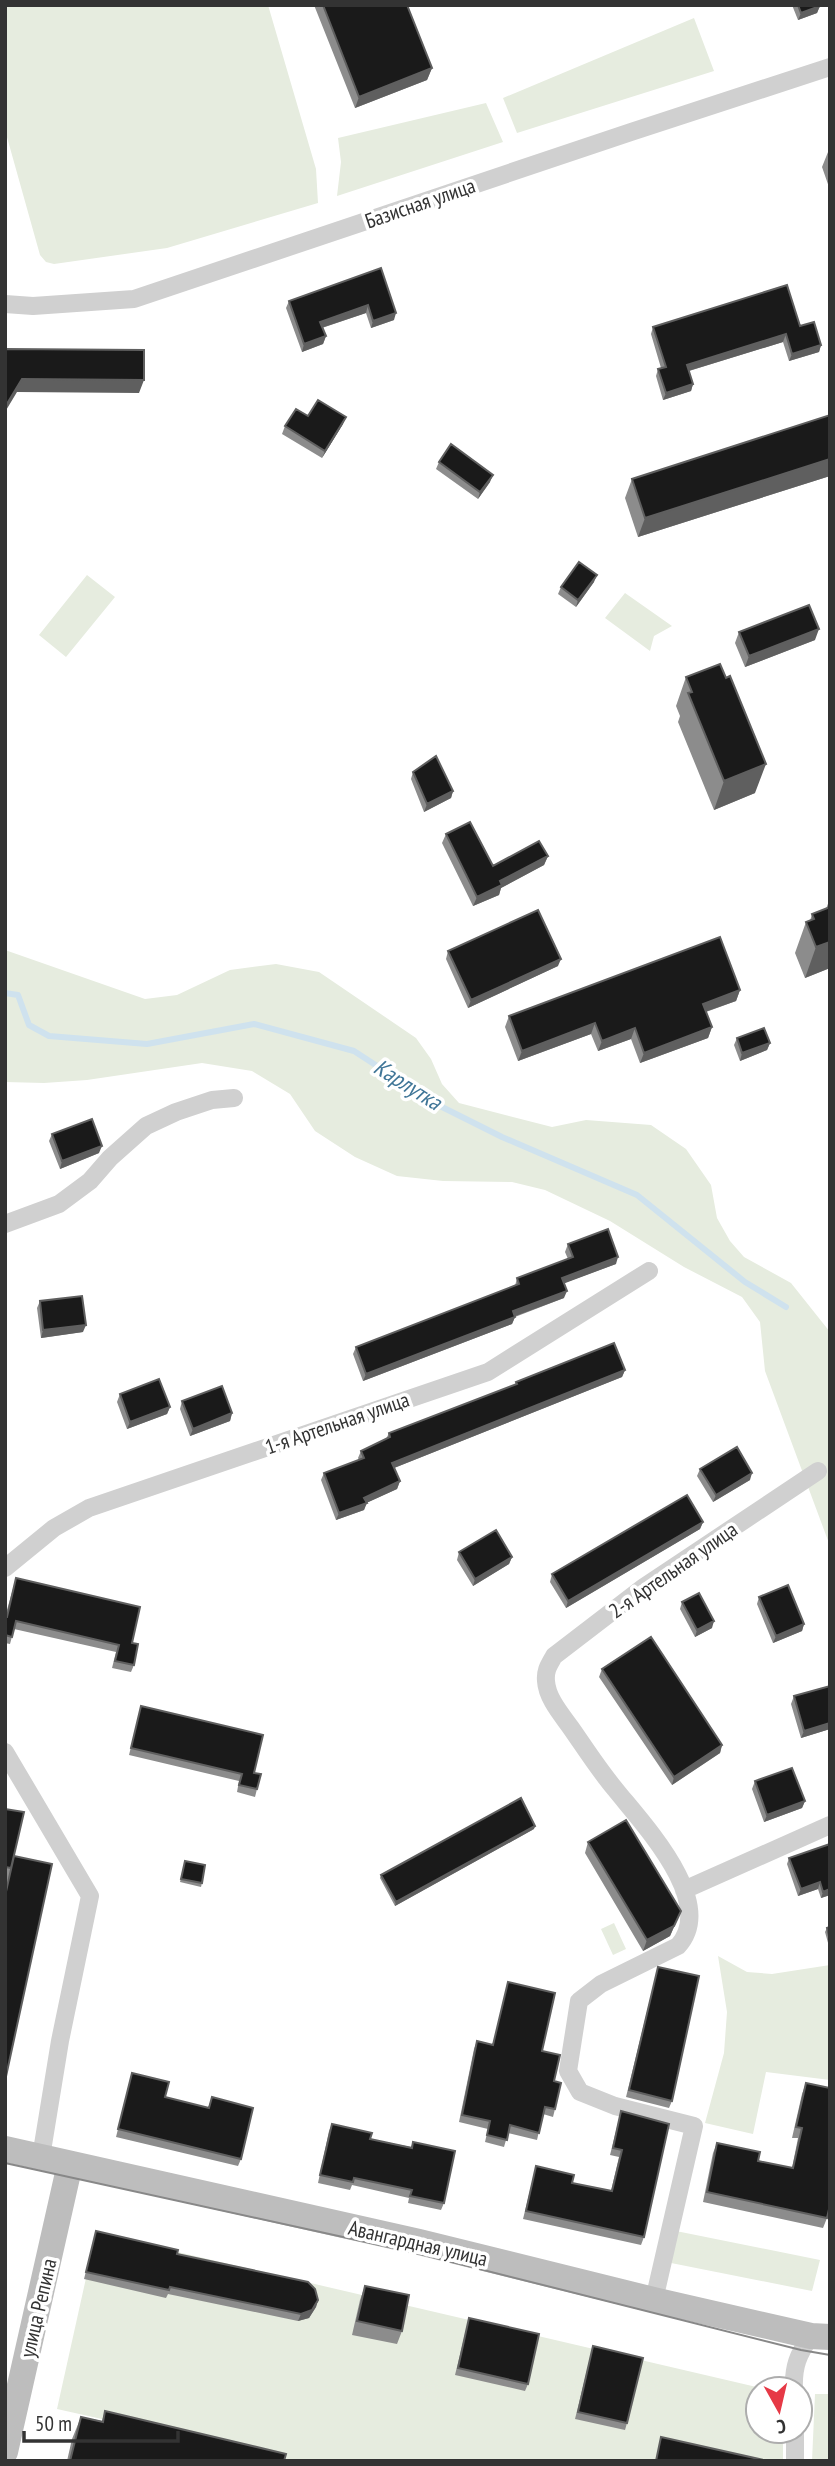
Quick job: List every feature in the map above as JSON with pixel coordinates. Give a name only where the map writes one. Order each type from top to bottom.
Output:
[{"type":"street","name":"Базисная улица","points":[[5,304],[33,306],[134,299],[830,68]]},
{"type":"street","points":[[5,1224],[59,1204],[90,1181],[110,1158],[146,1126],[212,1100],[234,1098]]},
{"type":"street","name":"1-я Артельная улица","points":[[11,1563],[54,1528],[89,1508],[488,1371],[649,1270]]},
{"type":"street","name":"2-я Артельная улица","points":[[684,1891],[664,1849],[589,1754],[555,1704],[546,1684],[546,1669],[554,1656],[644,1587],[818,1471]]},
{"type":"street","points":[[5,1752],[90,1896],[60,2042],[41,2157]]},
{"type":"street","points":[[654,2300],[694,2126],[615,2106],[580,2092],[568,2071],[579,2001],[600,1984],[678,1946],[687,1936],[691,1923],[684,1891],[830,1825]]},
{"type":"street","name":"Авангардная улица","points":[[5,2149],[820,2336]]},
{"type":"street","name":"улица Репина","points":[[5,2452],[71,2164]]},
{"type":"street","points":[[793,2375],[798,2357],[820,2336]]},
{"type":"shaded area","points":[[5,5],[268,5],[316,169],[318,203],[167,248],[54,264],[46,262],[40,255],[5,130]]},
{"type":"shaded area","points":[[694,18],[714,71],[517,133],[503,98]]},
{"type":"shaded area","points":[[486,103],[503,142],[337,196],[341,162],[338,138]]},
{"type":"shaded area","points":[[87,575],[115,597],[66,657],[39,635]]},
{"type":"shaded area","points":[[625,593],[672,626],[654,636],[650,651],[605,618]]},
{"type":"shaded area","points":[[5,950],[145,999],[177,995],[230,970],[276,964],[319,972],[416,1038],[431,1059],[442,1084],[459,1103],[552,1127],[586,1120],[651,1125],[686,1149],[711,1185],[717,1218],[730,1241],[744,1257],[791,1283],[830,1332],[830,1546],[765,1371],[760,1322],[742,1297],[684,1267],[610,1221],[545,1190],[512,1182],[443,1181],[397,1176],[355,1157],[315,1131],[290,1094],[252,1071],[202,1063],[87,1080],[5,1082]]},
{"type":"shaded area","points":[[614,1923],[626,1949],[613,1955],[601,1929]]},
{"type":"shaded area","points":[[718,1956],[747,1972],[772,1974],[830,1965],[830,2080],[766,2072],[753,2134],[705,2123],[724,2053],[727,2012]]},
{"type":"shaded area","points":[[676,2231],[820,2260],[812,2291],[671,2263]]},
{"type":"shaded area","points":[[96,2233],[744,2384],[744,2445],[783,2445],[783,2461],[290,2461],[57,2409]]},
{"type":"shaded area","points":[[815,2394],[830,2394],[830,2461],[812,2461]]},
{"type":"building","points":[[323,5],[407,5],[432,68],[359,97]]},
{"type":"building","points":[[798,5],[820,5],[820,6],[801,13]]},
{"type":"building","points":[[381,268],[396,313],[373,321],[368,305],[320,322],[326,336],[304,344],[289,301]]},
{"type":"building","points":[[787,285],[800,326],[814,322],[821,345],[792,354],[786,334],[687,365],[693,384],[666,393],[658,369],[666,367],[653,327]]},
{"type":"building","points":[[5,349],[144,350],[144,380],[22,379],[5,407]]},
{"type":"building","points":[[318,400],[346,417],[325,451],[285,426],[296,409],[308,416]]},
{"type":"building","points":[[830,415],[830,459],[645,518],[632,479]]},
{"type":"building","points":[[451,444],[493,475],[480,492],[439,462]]},
{"type":"building","points":[[579,562],[597,575],[578,600],[561,587]]},
{"type":"building","points":[[809,605],[819,629],[749,656],[739,632]]},
{"type":"building","points":[[720,664],[726,678],[730,676],[766,764],[724,781],[688,693],[692,692],[686,677]]},
{"type":"building","points":[[436,756],[453,791],[427,804],[413,772]]},
{"type":"building","points":[[470,822],[493,866],[539,841],[548,856],[500,881],[502,885],[477,897],[446,834]]},
{"type":"building","points":[[830,907],[830,942],[816,947],[806,922],[814,919],[812,914]]},
{"type":"building","points":[[538,910],[561,959],[471,1000],[448,951]]},
{"type":"building","points":[[720,937],[740,990],[703,1004],[712,1027],[644,1053],[635,1028],[602,1041],[595,1023],[522,1051],[509,1016]]},
{"type":"building","points":[[764,1028],[770,1043],[742,1053],[737,1038]]},
{"type":"building","points":[[92,1119],[102,1146],[62,1161],[52,1134]]},
{"type":"building","points":[[608,1229],[618,1257],[562,1278],[567,1291],[513,1311],[515,1317],[366,1374],[356,1347],[519,1284],[517,1278],[573,1257],[568,1244]]},
{"type":"building","points":[[82,1296],[86,1325],[43,1330],[40,1301]]},
{"type":"building","points":[[614,1343],[625,1370],[392,1463],[400,1481],[364,1498],[367,1503],[339,1513],[324,1473],[364,1458],[361,1451],[390,1437],[389,1433]]},
{"type":"building","points":[[159,1379],[170,1407],[130,1422],[120,1394]]},
{"type":"building","points":[[222,1386],[232,1413],[193,1429],[182,1401]]},
{"type":"building","points":[[737,1447],[752,1473],[716,1495],[700,1469]]},
{"type":"building","points":[[687,1495],[703,1522],[568,1601],[552,1574]]},
{"type":"building","points":[[496,1530],[512,1557],[475,1579],[459,1552]]},
{"type":"building","points":[[16,1578],[140,1607],[132,1643],[138,1644],[134,1665],[115,1661],[119,1645],[16,1621],[12,1637],[5,1635],[5,1617]]},
{"type":"building","points":[[788,1585],[804,1624],[776,1636],[759,1597]]},
{"type":"building","points":[[699,1593],[714,1621],[697,1630],[682,1602]]},
{"type":"building","points":[[651,1637],[722,1745],[674,1777],[602,1669]]},
{"type":"building","points":[[830,1686],[830,1723],[804,1731],[794,1696]]},
{"type":"building","points":[[141,1706],[263,1735],[254,1773],[261,1774],[257,1789],[239,1785],[242,1774],[131,1748]]},
{"type":"building","points":[[792,1768],[805,1801],[767,1815],[755,1781]]},
{"type":"building","points":[[521,1798],[535,1826],[396,1902],[381,1875]]},
{"type":"building","points":[[5,1809],[24,1812],[11,1868],[5,1867]]},
{"type":"building","points":[[626,1820],[681,1911],[674,1926],[647,1940],[588,1842]]},
{"type":"building","points":[[830,1844],[830,1889],[823,1892],[820,1882],[801,1889],[789,1858]]},
{"type":"building","points":[[14,1856],[52,1864],[5,2081],[5,1896]]},
{"type":"building","points":[[185,1861],[205,1865],[202,1883],[181,1879]]},
{"type":"building","points":[[658,1967],[699,1976],[672,2101],[629,2090]]},
{"type":"building","points":[[508,1982],[555,1993],[542,2051],[560,2055],[554,2081],[561,2083],[555,2109],[545,2107],[539,2133],[510,2125],[507,2140],[487,2135],[490,2121],[462,2115],[477,2041],[493,2045]]},
{"type":"building","points":[[132,2073],[169,2082],[165,2097],[209,2108],[212,2097],[253,2108],[241,2159],[118,2129]]},
{"type":"building","points":[[806,2083],[830,2088],[830,2205],[827,2218],[707,2192],[717,2143],[760,2152],[758,2161],[793,2168],[802,2128],[796,2127]]},
{"type":"building","points":[[621,2111],[669,2124],[644,2237],[526,2211],[536,2166],[574,2175],[572,2183],[612,2191],[622,2150],[613,2148]]},
{"type":"building","points":[[332,2124],[372,2133],[370,2139],[412,2148],[413,2142],[455,2151],[444,2203],[410,2196],[412,2190],[354,2178],[353,2182],[320,2175]]},
{"type":"building","points":[[96,2231],[178,2250],[177,2254],[308,2282],[315,2289],[318,2300],[312,2310],[301,2314],[86,2272]]},
{"type":"building","points":[[365,2286],[409,2295],[402,2331],[357,2321]]},
{"type":"building","points":[[469,2318],[539,2334],[528,2384],[458,2368]]},
{"type":"building","points":[[593,2346],[643,2358],[627,2423],[578,2412]]},
{"type":"building","points":[[105,2411],[286,2454],[284,2461],[70,2461],[81,2417],[103,2422]]},
{"type":"building","points":[[661,2437],[768,2461],[656,2461]]},
{"type":"waterway","name":"Карлутка","points":[[5,993],[18,995],[29,1025],[49,1036],[147,1044],[254,1024],[354,1051],[434,1103],[502,1137],[637,1195],[745,1282],[786,1307]]},
{"type":"tram line","points":[[5,2163],[416,2253],[830,2355]]}]
